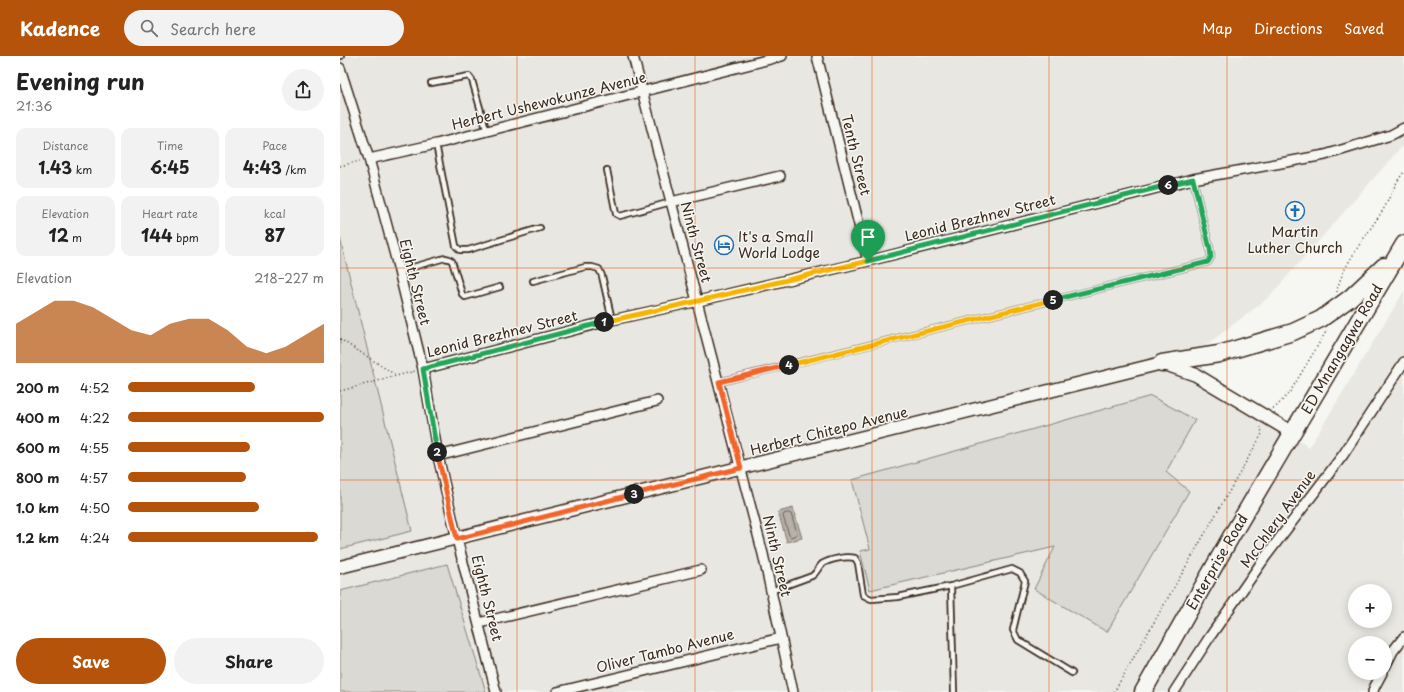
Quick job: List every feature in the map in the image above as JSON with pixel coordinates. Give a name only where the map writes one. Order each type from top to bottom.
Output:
[{"type":"highway","points":[[1162,363],[1219,354],[1293,332],[1321,318],[1350,298],[1401,248]]},
{"type":"highway","name":"ED Mnangagwa Road","points":[[1293,433],[1401,248]]},
{"type":"highway","name":"Enterprise Road","points":[[1143,692],[1232,535],[1293,433]]},
{"type":"main road","points":[[1162,363],[1196,375],[1293,433]]},
{"type":"main road","name":"Herbert Chitepo Avenue","points":[[340,567],[1162,363]]},
{"type":"street","name":"Ninth Street","points":[[633,56],[763,554],[793,692]]},
{"type":"street","name":"Herbert Ushewokunze Avenue","points":[[369,160],[487,132],[782,56]]},
{"type":"street","name":"Tenth Street","points":[[817,56],[868,261]]},
{"type":"street","name":"Eighth Street","points":[[340,68],[369,160],[399,271],[423,369],[438,456],[457,539],[496,692]]},
{"type":"street","name":"Leonid Brezhnev Street","points":[[423,369],[612,320],[868,261],[1193,179],[1325,155],[1391,136],[1404,128]]},
{"type":"street","points":[[671,202],[780,176]]},
{"type":"street","name":"McChlery Avenue","points":[[1174,692],[1266,556],[1343,455],[1404,362]]},
{"type":"street","points":[[438,456],[657,401]]},
{"type":"street","points":[[479,623],[701,570]]},
{"type":"street","points":[[1392,654],[1404,637]]},
{"type":"street","name":"Oliver Tambo Avenue","points":[[557,692],[781,638]]},
{"type":"street","points":[[1374,692],[1374,688],[1378,680]]},
{"type":"lane","points":[[430,83],[469,76],[472,80],[487,132]]},
{"type":"lane","points":[[436,144],[456,246],[460,250],[468,250],[540,228]]},
{"type":"lane","points":[[607,170],[616,214],[620,216],[671,202]]},
{"type":"lane","points":[[719,382],[1208,262],[1211,257],[1210,249],[1193,179]]},
{"type":"lane","points":[[399,271],[445,258],[452,262],[462,294],[466,297],[500,288]]},
{"type":"lane","points":[[533,280],[585,267],[598,269],[602,276],[612,320]]},
{"type":"lane","points":[[771,591],[812,576],[817,573],[823,563],[847,556],[855,558],[858,564],[863,595],[871,599],[898,597],[951,586],[1012,569],[1020,572],[1025,581],[1013,630],[1018,640],[1072,672]]},
{"type":"lane","points":[[951,586],[954,692]]},
{"type":"path","points":[[340,166],[369,160]]},
{"type":"path","points":[[1339,306],[1337,290],[1343,272],[1384,209],[1398,180],[1404,172]]},
{"type":"path","points":[[1114,692],[1262,434],[1261,425],[1268,410],[1275,408],[1290,392],[1328,329]]},
{"type":"path","points":[[340,339],[397,376]]},
{"type":"path","points":[[340,391],[423,369]]},
{"type":"shaded area","points":[[340,56],[1404,56],[1404,144],[1268,298],[1189,358],[1309,448],[1404,291],[1404,692],[340,692]]},
{"type":"shaded area","points":[[340,238],[412,531],[340,549]]},
{"type":"shaded area","points":[[1151,396],[1195,420],[1166,472],[1189,491],[1107,632],[1034,589],[1055,547],[870,590],[860,551],[870,549],[852,480]]},
{"type":"shaded area","points":[[447,564],[486,692],[340,692],[340,591]]},
{"type":"water","points":[[793,508],[802,538],[787,542],[778,512]]},
{"type":"place","name":"Martin Luther Church","points":[[1295,211]]},
{"type":"place","name":"It's a Small World Lodge","points":[[724,245]]},
{"type":"route","points":[[1193,179],[1211,253],[1211,257],[1208,262],[719,382],[741,468],[457,539],[438,456],[423,369],[612,320],[868,261],[1193,179]]}]
